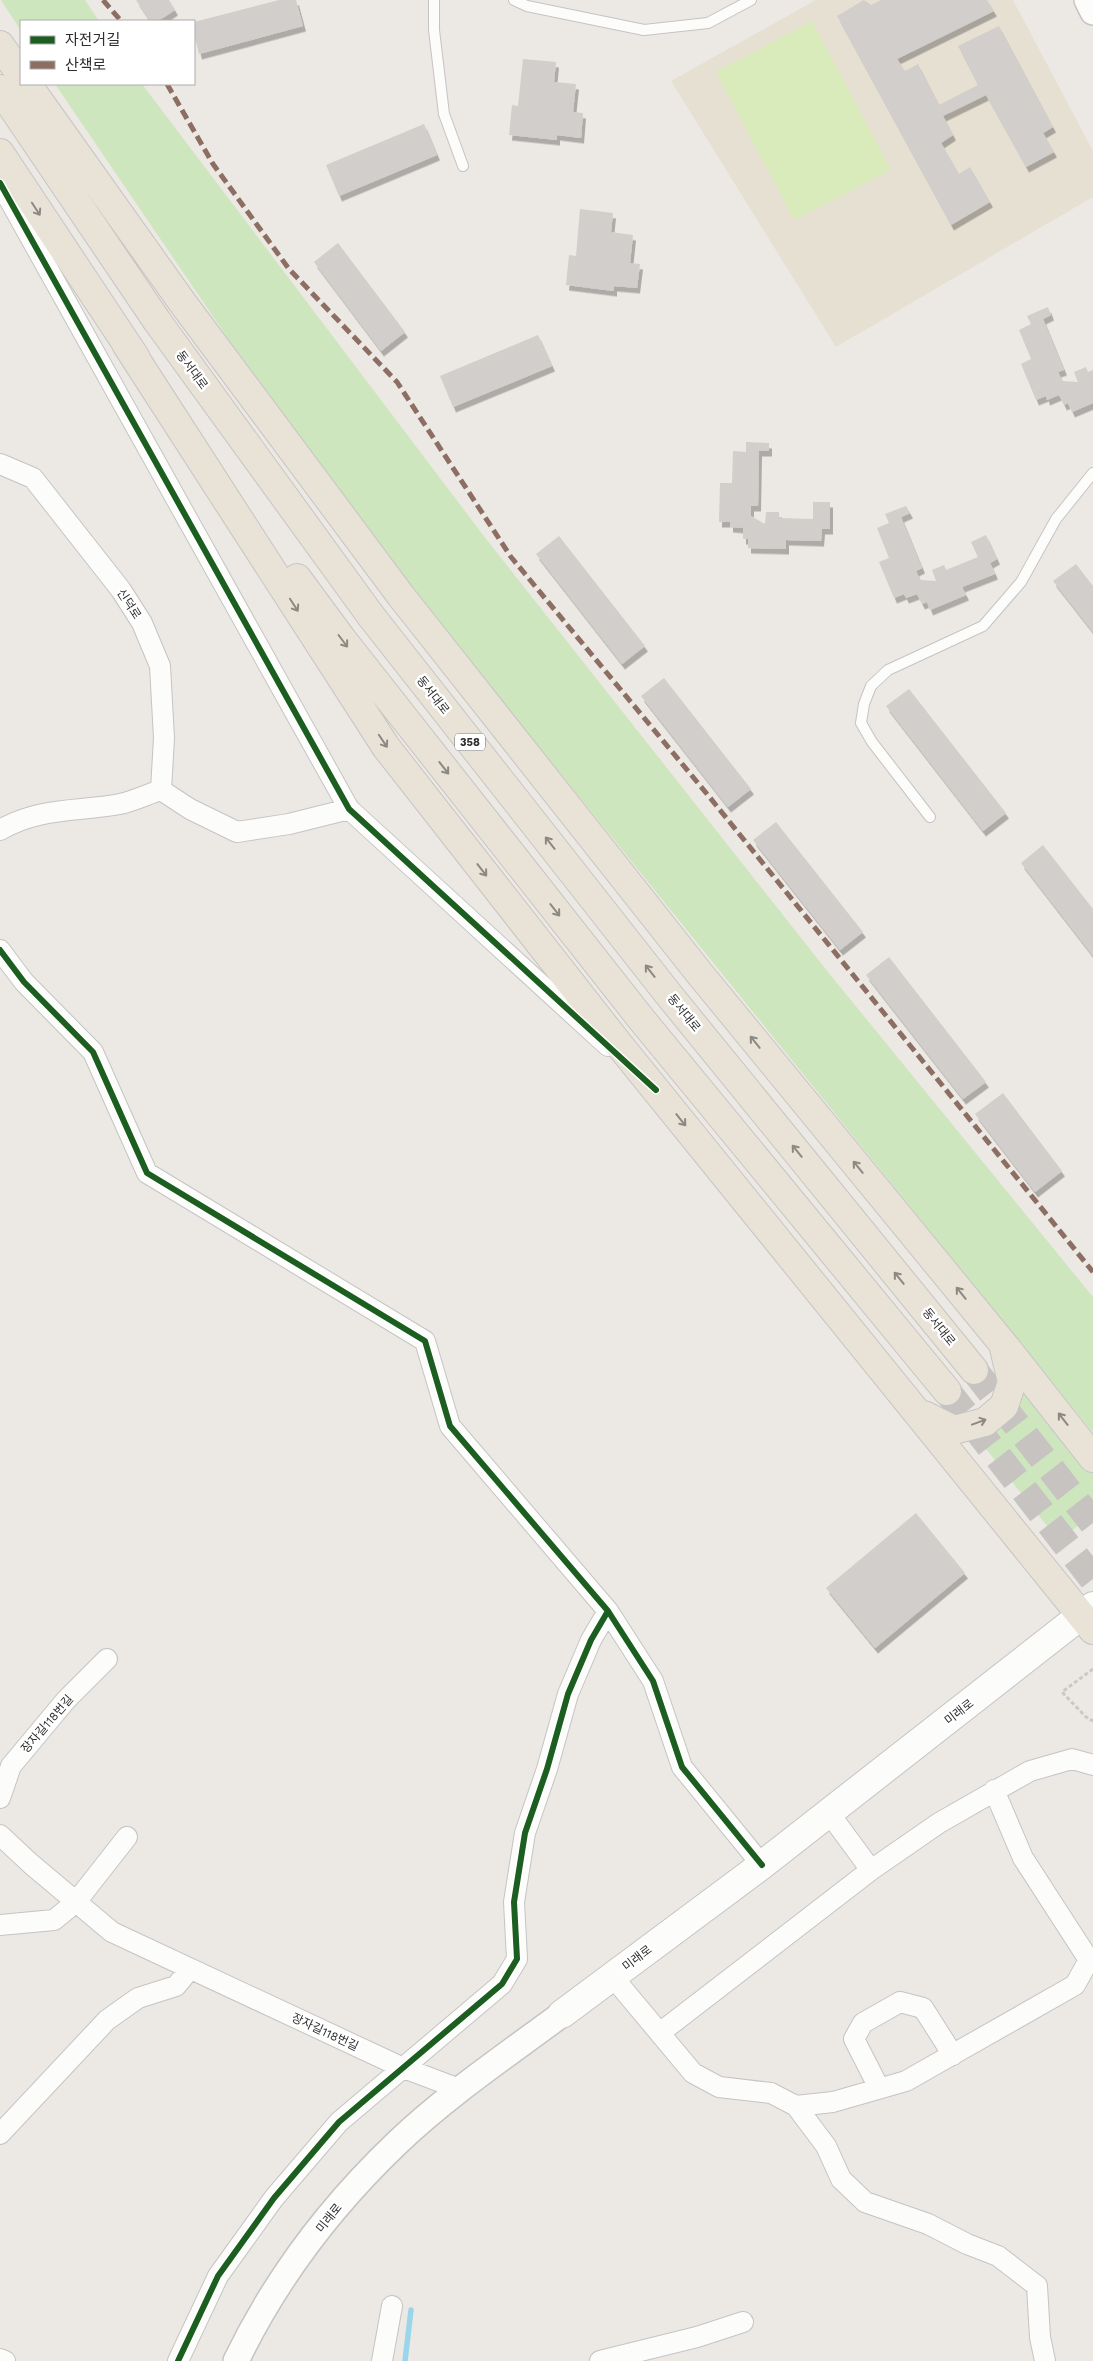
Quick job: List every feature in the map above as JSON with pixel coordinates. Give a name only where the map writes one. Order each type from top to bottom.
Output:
[{"type":"highway","points":[[0,45],[20,74]]},
{"type":"highway","points":[[28,85],[182,302],[401,596],[700,974],[1004,1345],[1093,1458]]},
{"type":"highway","name":"동서대로","points":[[0,89],[157,321],[371,616],[669,995],[974,1370]]},
{"type":"highway","points":[[0,153],[126,344],[386,747],[656,1090],[918,1412],[1089,1617]]},
{"type":"highway","points":[[126,344],[342,640],[642,1020],[947,1391]]},
{"type":"highway","points":[[918,1412],[954,1430],[985,1422],[1004,1406],[1012,1382],[1004,1345]]},
{"type":"main road","name":"미래로","points":[[562,2014],[1089,1617]]},
{"type":"street","points":[[1087,0],[1093,12]]},
{"type":"street","points":[[0,183],[349,809],[656,1090]]},
{"type":"street","name":"신덕로","points":[[0,464],[33,478],[121,590],[142,623],[160,666],[164,738],[161,790]]},
{"type":"street","points":[[0,830],[15,822],[63,809],[121,804],[161,790],[190,809],[237,832],[289,824],[349,809]]},
{"type":"street","points":[[0,950],[24,982],[93,1052],[147,1173],[425,1341],[450,1426],[608,1611],[654,1681],[682,1767],[762,1865]]},
{"type":"street","points":[[178,2361],[218,2276],[274,2198],[339,2122],[401,2067],[502,1984],[517,1959],[514,1902],[525,1833],[548,1769],[568,1694],[591,1640],[608,1611]]},
{"type":"street","name":"장자길118번길","points":[[0,1798],[11,1766],[66,1700],[107,1658]]},
{"type":"street","points":[[661,2032],[871,1870],[939,1823],[1030,1771],[1072,1759],[1093,1765]]},
{"type":"street","points":[[796,2106],[833,2102],[906,2081],[1075,1985],[1089,1960],[1023,1858],[994,1790]]},
{"type":"street","points":[[828,1813],[871,1870]]},
{"type":"street","name":"장자길118번길","points":[[0,1835],[31,1864],[112,1932],[401,2067],[462,2090]]},
{"type":"street","points":[[0,1925],[54,1920],[76,1902],[127,1837]]},
{"type":"street","points":[[0,2134],[107,2020],[138,1998],[176,1986],[190,1969]]},
{"type":"street","points":[[612,1976],[661,2032],[693,2073],[719,2087],[771,2093],[796,2106],[826,2146],[841,2179],[865,2202],[928,2224],[967,2244],[998,2256],[1037,2286],[1040,2337],[1045,2361]]},
{"type":"street","points":[[879,2088],[854,2039],[863,2023],[900,2002],[923,2008],[953,2055]]},
{"type":"street","name":"미래로","points":[[236,2361],[266,2305],[292,2265],[359,2182],[399,2142],[462,2090],[562,2014]]},
{"type":"street","points":[[382,2361],[392,2306]]},
{"type":"street","points":[[600,2361],[697,2337],[743,2322]]},
{"type":"street","points":[[0,2359],[5,2361]]},
{"type":"lane","points":[[434,0],[434,30],[444,114],[463,166]]},
{"type":"lane","points":[[514,0],[527,6],[644,30],[708,23],[751,0]]},
{"type":"lane","points":[[930,817],[872,742],[861,723],[864,704],[871,686],[888,670],[983,626],[1021,582],[1056,519],[1093,473]]},
{"type":"path","points":[[1093,1669],[1062,1692],[1086,1717],[1093,1721]]},
{"type":"shaded area","points":[[816,0],[1013,0],[1093,151],[1093,197],[836,347],[671,81]]},
{"type":"green space","points":[[1,0],[85,0],[98,20],[20,20],[20,29]]},
{"type":"green space","points":[[812,21],[891,170],[794,220],[716,72]]},
{"type":"green space","points":[[56,85],[143,85],[483,535],[828,972],[1093,1297],[1093,1433],[413,591],[229,340]]},
{"type":"green space","points":[[1024,1387],[1093,1472],[1093,1514],[1059,1541],[979,1440],[1015,1411]]},
{"type":"building","points":[[136,0],[169,0],[175,10],[160,20],[149,20]]},
{"type":"building","points":[[279,0],[296,0],[303,26],[199,54],[195,38],[195,22]]},
{"type":"building","points":[[864,0],[871,5],[881,0],[987,0],[994,11],[897,59],[905,71],[918,64],[939,105],[978,85],[958,46],[999,26],[1053,127],[1043,133],[1054,152],[1026,167],[986,95],[943,116],[953,135],[941,143],[959,174],[970,167],[990,202],[951,225],[837,16]]},
{"type":"building","points":[[523,59],[556,62],[554,82],[576,84],[573,112],[583,113],[581,138],[557,135],[557,140],[509,135],[512,105],[518,106]]},
{"type":"building","points":[[424,124],[437,155],[339,196],[326,165]]},
{"type":"building","points":[[580,209],[613,213],[611,232],[633,235],[630,263],[640,264],[637,288],[614,286],[614,291],[566,285],[569,255],[576,256]]},
{"type":"building","points":[[338,243],[405,332],[381,351],[314,262]]},
{"type":"building","points":[[1048,307],[1051,315],[1043,319],[1064,370],[1058,372],[1062,381],[1078,382],[1074,372],[1086,367],[1088,372],[1093,370],[1093,403],[1072,412],[1068,403],[1064,405],[1059,395],[1047,400],[1046,396],[1036,400],[1021,364],[1031,359],[1019,330],[1031,324],[1027,316]]},
{"type":"building","points":[[538,335],[552,366],[453,407],[440,376]]},
{"type":"building","points":[[746,442],[769,443],[769,451],[759,451],[758,506],[751,506],[751,516],[765,524],[766,512],[779,512],[779,518],[813,519],[813,502],[830,502],[830,529],[822,529],[821,541],[786,540],[786,549],[748,548],[748,539],[743,539],[743,528],[730,527],[730,522],[719,522],[720,483],[732,483],[733,451],[746,452]]},
{"type":"building","points":[[906,506],[910,513],[901,517],[922,568],[916,571],[920,580],[936,581],[932,570],[944,565],[946,570],[978,557],[971,542],[986,535],[997,559],[990,563],[995,574],[962,587],[966,595],[930,610],[927,602],[922,604],[917,594],[906,598],[904,594],[894,598],[879,562],[889,558],[877,528],[889,523],[885,514]]},
{"type":"building","points":[[559,536],[645,646],[622,664],[536,554]]},
{"type":"building","points":[[1076,564],[1093,586],[1093,632],[1053,581]]},
{"type":"building","points":[[664,678],[751,789],[728,807],[641,696]]},
{"type":"building","points":[[909,689],[1006,813],[983,831],[886,706]]},
{"type":"building","points":[[776,822],[863,932],[840,950],[753,840]]},
{"type":"building","points":[[1043,845],[1093,909],[1093,956],[1021,863]]},
{"type":"building","points":[[889,957],[986,1082],[963,1099],[866,975]]},
{"type":"building","points":[[1003,1093],[1062,1171],[1035,1192],[975,1114]]},
{"type":"building","points":[[916,1513],[965,1573],[875,1648],[826,1588]]},
{"type":"waterway","points":[[405,2361],[411,2310]]},
{"type":"tunnel","points":[[974,1370],[1093,1523]]},
{"type":"tunnel","points":[[947,1391],[1093,1579]]},
{"type":"marked path","points":[[103,0],[120,20]]},
{"type":"marked path","points":[[168,85],[213,164],[289,269],[397,382],[511,557],[707,794],[1093,1272]]},
{"type":"cycle path","points":[[0,183],[349,809],[656,1090]]},
{"type":"cycle path","points":[[0,950],[24,982],[93,1052],[147,1173],[425,1341],[450,1426],[608,1611],[653,1681],[682,1767],[762,1865]]},
{"type":"cycle path","points":[[178,2361],[218,2276],[274,2198],[339,2122],[502,1984],[517,1959],[514,1902],[525,1833],[547,1769],[568,1694],[591,1640],[608,1611]]}]
